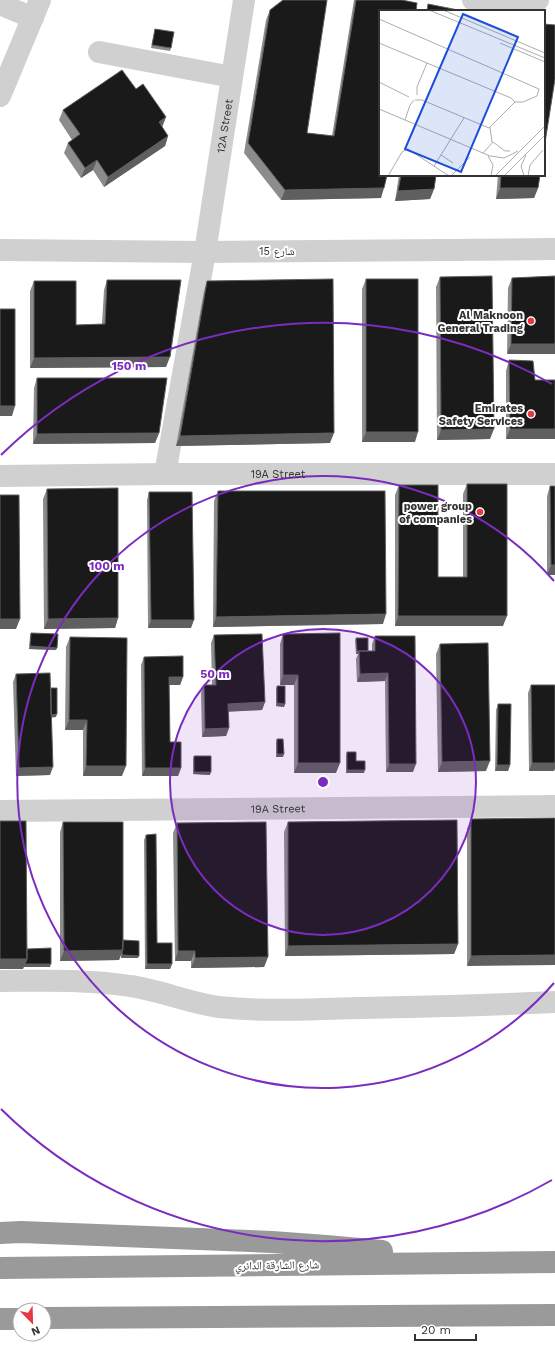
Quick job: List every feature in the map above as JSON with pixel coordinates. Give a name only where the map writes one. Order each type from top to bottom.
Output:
[{"type":"highway","points":[[0,1233],[21,1232],[326,1246],[473,1262]]},
{"type":"highway","name":"شارع الشارقة الدائري","points":[[0,1268],[555,1262]]},
{"type":"highway","points":[[52,1318],[555,1315]]},
{"type":"highway","points":[[0,1319],[12,1319]]},
{"type":"street","name":"12A Street","points":[[165,474],[205,252],[244,0]]},
{"type":"street","points":[[472,0],[499,7],[511,8],[522,7],[538,0]]},
{"type":"street","points":[[0,4],[37,9],[0,96]]},
{"type":"street","points":[[99,52],[232,77]]},
{"type":"street","name":"شارع 15","points":[[0,250],[205,252],[555,249]]},
{"type":"street","name":"19A Street","points":[[0,476],[165,474],[555,474]]},
{"type":"street","name":"19A Street","points":[[0,811],[555,806]]},
{"type":"street","points":[[0,981],[76,981],[130,986],[156,991],[189,1001],[218,1006],[253,1008],[312,1009],[497,1005],[555,1002]]},
{"type":"building","points":[[283,0],[327,0],[307,133],[334,136],[356,0],[402,0],[417,3],[416,10],[379,10],[379,176],[387,176],[384,188],[285,190],[248,143],[270,10]]},
{"type":"building","points":[[428,4],[458,10],[427,10]]},
{"type":"building","points":[[545,24],[555,25],[555,79],[545,143]]},
{"type":"building","points":[[155,29],[174,32],[171,48],[152,45]]},
{"type":"building","points":[[122,70],[136,89],[143,84],[166,117],[159,122],[168,136],[108,177],[97,160],[85,168],[68,143],[80,134],[63,110]]},
{"type":"building","points":[[401,176],[436,176],[434,189],[398,191]]},
{"type":"building","points":[[501,176],[540,176],[538,188],[500,188]]},
{"type":"building","points":[[492,276],[494,429],[441,430],[440,277]]},
{"type":"building","name":"Al Maknoon General Trading","points":[[555,276],[555,344],[511,344],[512,278]]},
{"type":"building","points":[[333,279],[334,433],[180,436],[207,281]]},
{"type":"building","points":[[366,279],[418,279],[418,432],[366,432]]},
{"type":"building","points":[[107,280],[181,280],[170,357],[34,358],[34,281],[76,281],[76,325],[105,324]]},
{"type":"building","points":[[0,309],[15,309],[15,406],[0,406]]},
{"type":"building","name":"Emirates Safety Services","points":[[509,360],[533,361],[535,380],[555,380],[555,429],[510,429]]},
{"type":"building","points":[[37,378],[167,378],[159,433],[37,434]]},
{"type":"building","points":[[467,484],[507,484],[507,616],[398,616],[399,485],[438,485],[438,577],[467,577]]},
{"type":"building","points":[[550,486],[555,486],[555,565],[551,565]]},
{"type":"building","points":[[118,488],[118,618],[48,619],[47,489]]},
{"type":"building","points":[[218,491],[385,491],[386,614],[216,617]]},
{"type":"building","points":[[149,492],[192,492],[194,620],[151,620]]},
{"type":"building","points":[[0,495],[19,495],[20,619],[0,619]]},
{"type":"building","points":[[31,633],[58,634],[57,648],[30,646]]},
{"type":"building","points":[[340,633],[340,763],[298,763],[298,675],[283,675],[283,634]]},
{"type":"building","points":[[262,634],[265,702],[228,704],[229,728],[205,729],[204,685],[216,685],[214,635]]},
{"type":"building","points":[[375,636],[415,636],[416,764],[389,764],[388,673],[360,674],[359,651],[375,651]]},
{"type":"building","points":[[70,637],[127,638],[126,766],[86,766],[87,720],[69,720]]},
{"type":"building","points":[[356,638],[368,638],[368,651],[357,651]]},
{"type":"building","points":[[488,643],[490,761],[442,762],[440,644]]},
{"type":"building","points":[[183,656],[183,677],[169,677],[170,742],[181,742],[181,768],[145,768],[144,657]]},
{"type":"building","points":[[50,673],[53,767],[19,768],[16,674]]},
{"type":"building","points":[[531,685],[555,685],[555,763],[532,763]]},
{"type":"building","points":[[277,686],[285,686],[285,704],[277,703]]},
{"type":"building","points":[[51,688],[57,688],[57,714],[51,715]]},
{"type":"building","points":[[498,704],[511,704],[510,765],[497,765]]},
{"type":"building","points":[[277,739],[283,739],[284,754],[277,754]]},
{"type":"building","points":[[347,752],[356,752],[356,761],[365,761],[365,770],[347,770]]},
{"type":"building","points":[[194,756],[211,756],[211,772],[194,772]]},
{"type":"building","points":[[555,818],[555,955],[471,956],[471,819]]},
{"type":"building","points":[[457,820],[458,944],[288,946],[288,822]]},
{"type":"building","points":[[0,821],[26,821],[27,959],[0,959]]},
{"type":"building","points":[[63,822],[123,822],[123,950],[64,951]]},
{"type":"building","points":[[266,822],[268,957],[195,958],[195,951],[178,951],[177,823]]},
{"type":"building","points":[[156,834],[157,943],[172,943],[172,964],[147,964],[146,835]]},
{"type":"building","points":[[123,940],[139,941],[139,956],[122,955]]},
{"type":"building","points":[[51,948],[51,964],[25,964],[27,959],[27,949]]},
{"type":"place","name":"Al Maknoon General Trading","points":[[531,321]]},
{"type":"place","name":"Emirates Safety Services","points":[[531,414]]},
{"type":"place","name":"power group of companies","points":[[480,512]]}]
